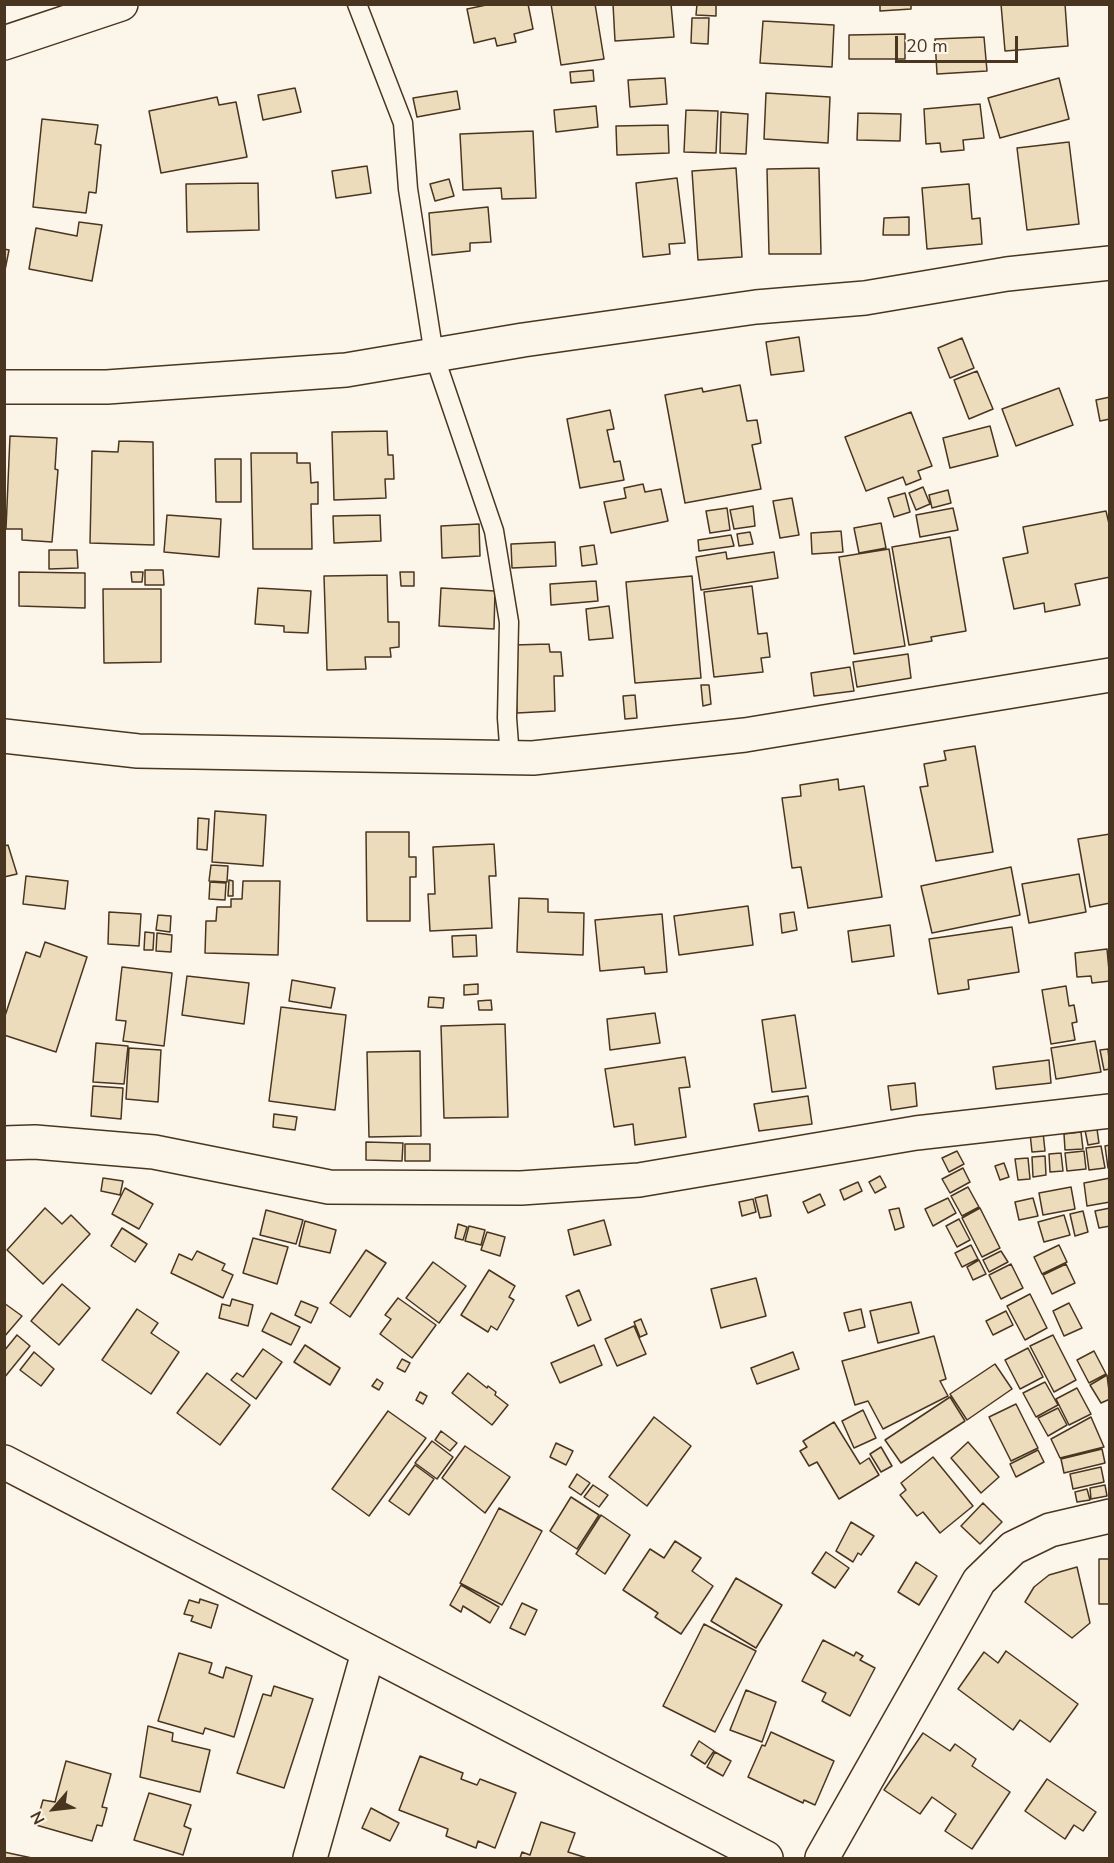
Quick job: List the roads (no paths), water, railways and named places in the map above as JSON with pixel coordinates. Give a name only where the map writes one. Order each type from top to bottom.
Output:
[{"type":"street","points":[[4,43],[121,4]]},
{"type":"street","points":[[4,387],[107,387],[346,370],[756,307],[865,298],[1007,274],[1110,263]]},
{"type":"street","points":[[4,735],[138,751],[510,758],[583,754],[745,735],[1110,675]]},
{"type":"street","points":[[4,1143],[35,1142],[154,1152],[329,1187],[521,1188],[639,1180],[916,1133],[1110,1111]]},
{"type":"street","points":[[4,1462],[766,1858]]},
{"type":"street","points":[[822,1858],[979,1581],[1013,1548],[1050,1530],[1110,1516]]},
{"type":"street","points":[[310,1858],[368,1653]]},
{"type":"lane","points":[[357,4],[403,123],[408,189],[434,355],[494,531],[509,622],[507,718],[510,758]]}]
